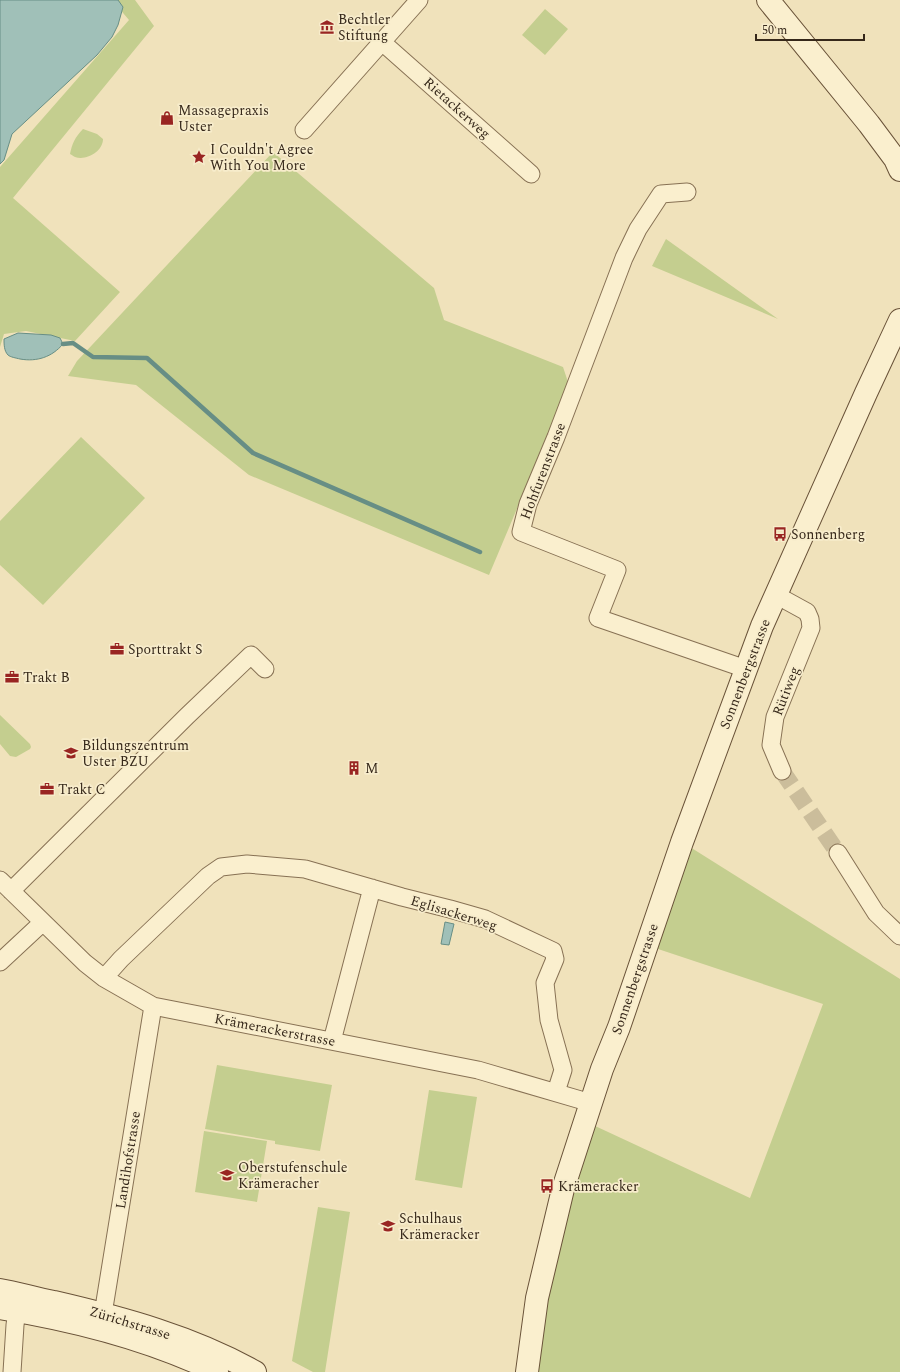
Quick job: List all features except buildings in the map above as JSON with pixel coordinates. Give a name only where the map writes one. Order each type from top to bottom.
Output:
[{"type":"street","points":[[304,130],[419,0]]},
{"type":"street","points":[[768,0],[898,162]]},
{"type":"street","name":"Rietackerweg","points":[[382,42],[531,174]]},
{"type":"street","name":"Hohfurenstrasse","points":[[687,192],[661,194],[638,229],[628,250],[556,437],[528,504],[521,532],[617,570],[598,618],[746,669]]},
{"type":"street","name":"Sonnenbergstrasse","points":[[527,1372],[539,1291],[563,1189],[602,1069],[619,1027],[682,842],[762,626],[900,320]]},
{"type":"street","name":"Rütiweg","points":[[776,595],[806,612],[810,619],[811,628],[775,717],[771,745],[782,771]]},
{"type":"street","points":[[5,885],[251,655],[265,669]]},
{"type":"street","points":[[838,853],[876,913],[900,936]]},
{"type":"street","name":"Eglisackerweg","points":[[104,978],[121,959],[208,876],[221,867],[247,864],[305,869],[402,898],[485,919],[553,950],[555,959],[545,983],[549,1020],[563,1070],[556,1092]]},
{"type":"street","name":"Krämerackerstrasse","points":[[5,885],[85,963],[104,978],[152,1006],[478,1070],[591,1103]]},
{"type":"street","points":[[332,1041],[372,888]]},
{"type":"street","points":[[0,962],[43,922]]},
{"type":"street","name":"Landihofstrasse","points":[[103,1314],[152,1006]]},
{"type":"street","points":[[4,1296],[12,1372]]},
{"type":"street","name":"Zürichstrasse","points":[[4,1296],[103,1314],[173,1336],[209,1350],[256,1372]]},
{"type":"street","name":"Zürichstrasse","points":[[4,1296],[152,1345],[197,1362],[217,1372]]},
{"type":"green space","points":[[112,0],[135,0],[154,26],[13,198],[120,292],[75,341],[26,331],[4,334],[0,347],[0,167],[129,20]]},
{"type":"green space","points":[[545,9],[568,29],[545,55],[522,35]]},
{"type":"green space","points":[[83,129],[97,134],[103,139],[100,147],[94,154],[80,158],[70,154],[76,138]]},
{"type":"green space","points":[[273,152],[434,288],[444,320],[563,367],[569,385],[489,575],[249,475],[136,385],[68,376],[77,361]]},
{"type":"green space","points":[[666,239],[778,319],[652,266]]},
{"type":"green space","points":[[81,437],[145,498],[43,605],[0,565],[0,521]]},
{"type":"green space","points":[[0,715],[30,744],[30,749],[16,757],[10,756],[0,744]]},
{"type":"green space","points":[[682,842],[900,979],[900,1372],[536,1372],[544,1308],[569,1198],[593,1125],[750,1198],[823,1004],[646,945]]},
{"type":"green space","points":[[217,1065],[332,1085],[320,1151],[275,1144],[275,1141],[205,1129]]},
{"type":"green space","points":[[429,1090],[477,1097],[462,1188],[415,1180]]},
{"type":"green space","points":[[204,1131],[267,1141],[257,1202],[195,1192]]},
{"type":"green space","points":[[318,1207],[350,1212],[325,1372],[313,1372],[292,1361]]},
{"type":"water","points":[[0,0],[118,0],[123,7],[118,25],[112,37],[97,55],[12,134],[4,160],[0,164]]},
{"type":"water","points":[[18,333],[51,335],[60,338],[63,344],[44,358],[26,360],[15,358],[9,356],[7,353],[4,347],[4,339]]},
{"type":"water","points":[[445,922],[454,924],[449,945],[441,944]]},
{"type":"waterway","points":[[63,344],[73,343],[93,357],[147,358],[253,453],[480,552]]},
{"type":"tunnel","points":[[782,771],[838,853]]},
{"type":"place","name":"Bechtler Stiftung","points":[[327,27]]},
{"type":"place","name":"Massagepraxis Uster","points":[[167,118]]},
{"type":"place","name":"I Couldn't Agree With You More","points":[[199,157]]},
{"type":"place","name":"Sonnenberg","points":[[780,534]]},
{"type":"place","name":"Sporttrakt S","points":[[117,649]]},
{"type":"place","name":"Trakt B","points":[[12,677]]},
{"type":"place","name":"Bildungszentrum Uster BZU","points":[[71,753]]},
{"type":"place","name":"M","points":[[354,768]]},
{"type":"place","name":"Trakt C","points":[[47,789]]},
{"type":"place","name":"Oberstufenschule Krämeracher","points":[[227,1175]]},
{"type":"place","name":"Krämeracker","points":[[547,1186]]},
{"type":"place","name":"Schulhaus Krämeracker","points":[[388,1226]]}]
